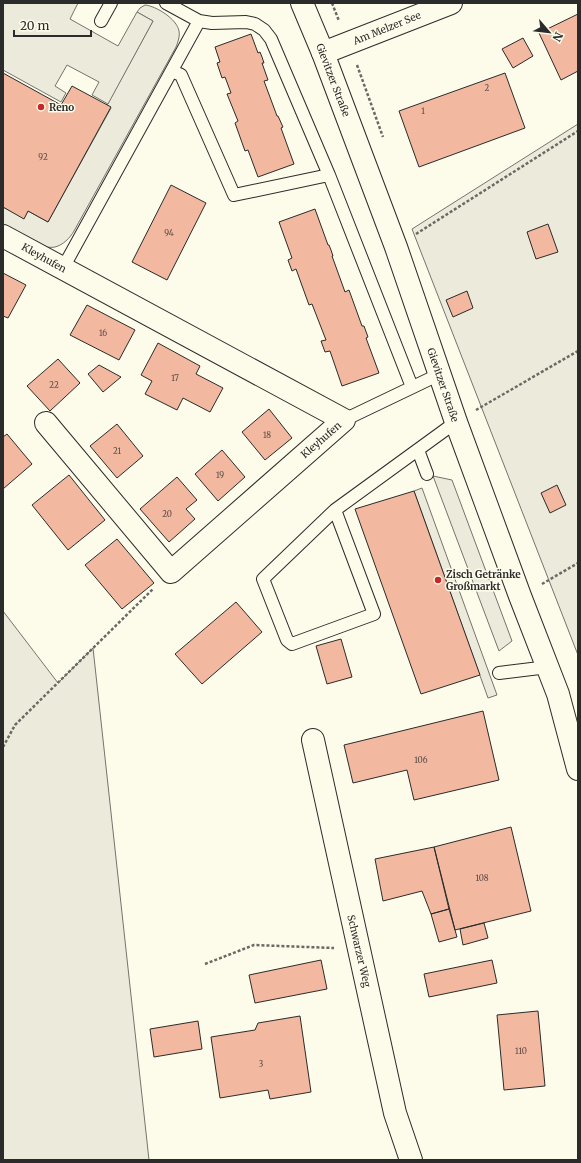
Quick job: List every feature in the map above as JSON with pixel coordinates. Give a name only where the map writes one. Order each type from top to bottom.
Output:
[{"type":"street","name":"Gievitzer Straße","points":[[302,3],[323,53],[396,247],[456,422],[558,694],[578,769]]},
{"type":"street","name":"Am Melzer See","points":[[323,53],[451,3]]},
{"type":"street","name":"Kleyhufen","points":[[3,236],[344,420],[171,572]]},
{"type":"street","points":[[46,423],[171,572]]},
{"type":"street","name":"Schwarzer Weg","points":[[312,740],[395,1113],[411,1160]]},
{"type":"lane","points":[[101,21],[111,3]]},
{"type":"lane","points":[[166,3],[198,21],[212,23],[246,22],[255,24],[264,30],[271,39],[329,175],[412,387]]},
{"type":"lane","points":[[63,268],[198,21]]},
{"type":"lane","points":[[172,70],[181,75],[234,195],[329,175]]},
{"type":"lane","points":[[344,420],[440,374]]},
{"type":"lane","points":[[335,510],[374,614],[292,644],[287,640],[263,579],[335,510],[456,422]]},
{"type":"lane","points":[[418,450],[427,474]]},
{"type":"lane","points":[[499,673],[548,667]]},
{"type":"path","points":[[396,247],[578,131]]},
{"type":"path","points":[[456,422],[578,351]]},
{"type":"path","points":[[520,596],[578,563]]},
{"type":"path","points":[[3,747],[15,725],[171,572]]},
{"type":"path","points":[[205,964],[254,945],[358,949]]},
{"type":"shaded area","points":[[3,3],[78,3],[70,19],[118,46],[137,12],[153,21],[108,104],[92,95],[99,82],[67,65],[55,86],[66,93],[61,102],[3,70]]},
{"type":"shaded area","points":[[145,5],[155,8],[165,14],[177,26],[179,37],[176,47],[72,234],[61,245],[49,247],[28,241],[3,227],[3,207],[24,218],[28,211],[48,222],[111,108],[107,105],[153,21],[137,12]]},
{"type":"shaded area","points":[[578,124],[578,655],[412,229]]},
{"type":"shaded area","points":[[433,476],[452,480],[512,641],[499,651]]},
{"type":"shaded area","points":[[422,488],[497,695],[488,698],[414,491]]},
{"type":"shaded area","points":[[3,611],[58,683],[93,648],[149,1160],[3,1160]]},
{"type":"building","points":[[578,14],[578,71],[561,80],[539,33]]},
{"type":"building","points":[[251,34],[258,53],[260,52],[264,63],[262,63],[268,80],[264,81],[277,116],[283,127],[281,128],[294,164],[258,177],[248,150],[245,151],[235,123],[238,121],[227,94],[231,93],[225,77],[222,78],[217,63],[220,62],[215,47]]},
{"type":"building","points":[[523,38],[533,56],[513,68],[502,49]]},
{"type":"building","points":[[3,73],[61,105],[72,86],[111,107],[48,222],[28,211],[24,219],[3,207]]},
{"type":"building","points":[[505,73],[525,128],[419,167],[399,111]]},
{"type":"building","points":[[171,185],[206,203],[167,280],[132,262]]},
{"type":"building","points":[[315,209],[345,292],[349,290],[362,326],[364,326],[368,337],[366,338],[379,373],[342,386],[330,351],[325,352],[321,341],[326,340],[312,304],[309,305],[296,269],[292,271],[288,260],[292,258],[279,222]]},
{"type":"building","points":[[548,224],[558,252],[536,259],[527,232]]},
{"type":"building","points":[[3,273],[26,285],[8,318],[3,316]]},
{"type":"building","points":[[467,291],[473,308],[453,317],[446,300]]},
{"type":"building","points":[[87,305],[135,330],[119,360],[70,335]]},
{"type":"building","points":[[158,343],[200,366],[196,374],[223,388],[210,412],[183,398],[177,410],[145,394],[152,381],[141,375]]},
{"type":"building","points":[[58,359],[80,383],[50,411],[27,386]]},
{"type":"building","points":[[99,365],[121,377],[103,392],[88,374]]},
{"type":"building","points":[[269,409],[292,438],[265,460],[242,432]]},
{"type":"building","points":[[117,424],[143,456],[117,478],[90,446]]},
{"type":"building","points":[[7,434],[32,464],[3,489],[3,437]]},
{"type":"building","points":[[222,450],[245,477],[218,501],[195,474]]},
{"type":"building","points":[[69,475],[105,520],[68,550],[32,505]]},
{"type":"building","points":[[177,477],[197,500],[186,509],[195,519],[169,542],[140,509]]},
{"type":"building","points":[[557,485],[566,505],[550,513],[541,493]]},
{"type":"building","points":[[414,491],[480,675],[421,694],[355,509]]},
{"type":"building","points":[[117,539],[154,583],[122,609],[85,565]]},
{"type":"building","points":[[236,602],[262,632],[202,684],[175,654]]},
{"type":"building","points":[[341,639],[352,677],[327,684],[316,646]]},
{"type":"building","points":[[483,711],[499,780],[414,800],[407,770],[353,783],[344,745]]},
{"type":"building","points":[[511,827],[531,911],[455,930],[434,847]]},
{"type":"building","points":[[434,847],[449,909],[431,914],[422,891],[383,901],[375,859]]},
{"type":"building","points":[[449,909],[457,937],[439,942],[431,914]]},
{"type":"building","points":[[484,923],[488,938],[463,945],[460,929]]},
{"type":"building","points":[[321,960],[327,989],[255,1003],[249,975]]},
{"type":"building","points":[[492,960],[497,983],[429,997],[424,974]]},
{"type":"building","points":[[538,1011],[545,1086],[504,1090],[497,1015]]},
{"type":"building","points":[[300,1016],[311,1092],[270,1099],[268,1090],[220,1098],[211,1037],[255,1030],[258,1023]]},
{"type":"building","points":[[198,1021],[202,1049],[154,1057],[150,1029]]},
{"type":"place","name":"Reno","points":[[41,107]]},
{"type":"place","name":"Zisch Getränke Großmarkt","points":[[438,580]]}]
